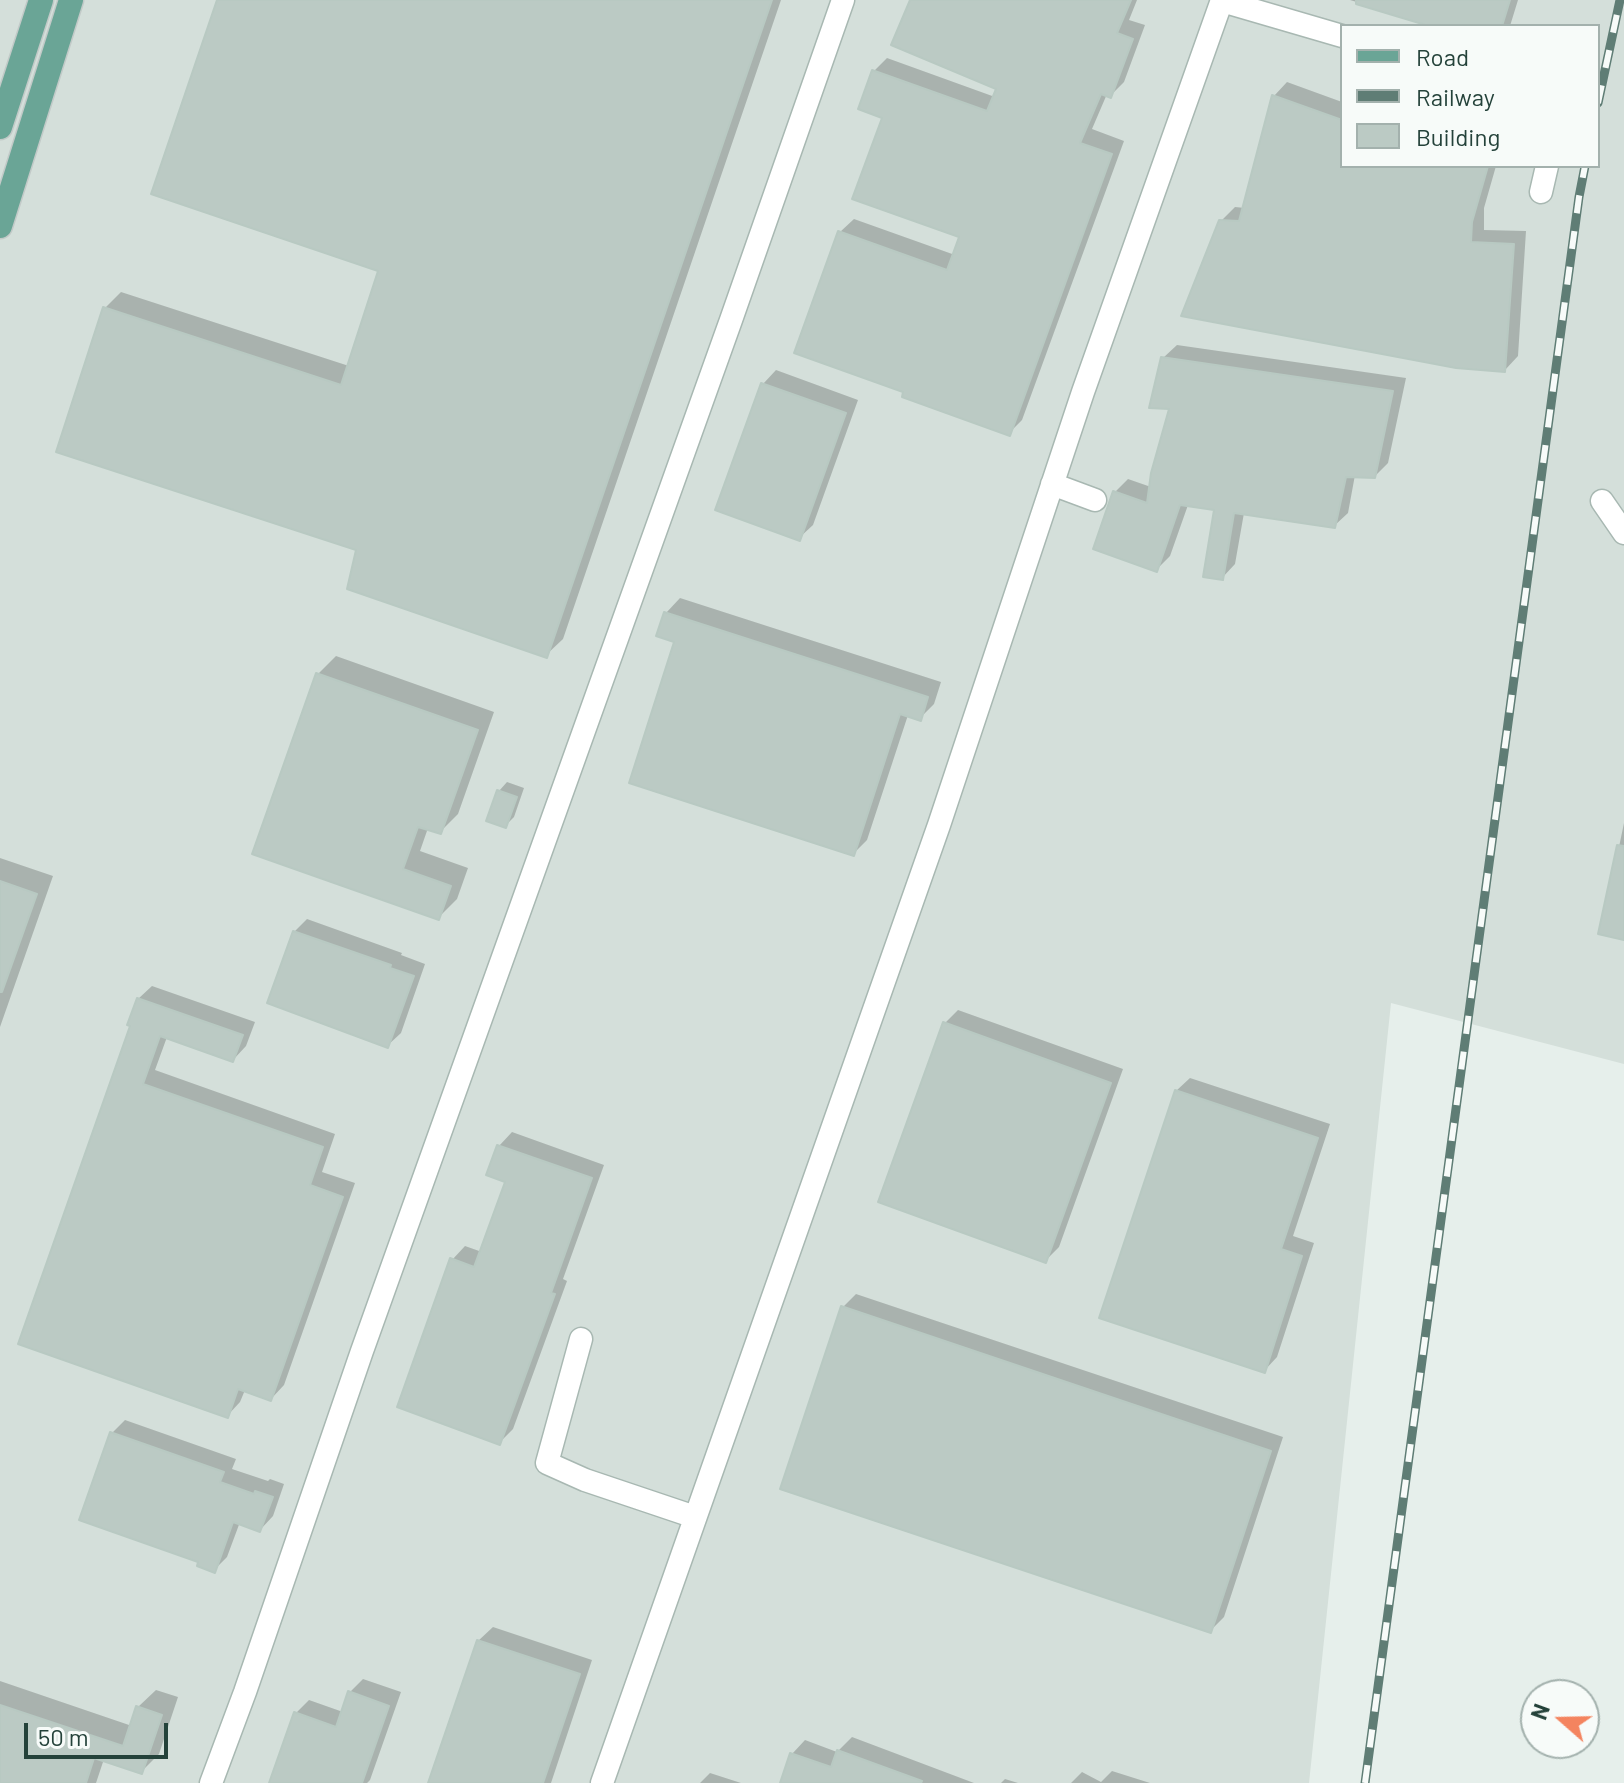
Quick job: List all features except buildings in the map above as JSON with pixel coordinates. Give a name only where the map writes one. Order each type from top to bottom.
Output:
[{"type":"main road","points":[[0,127],[41,0]]},
{"type":"main road","points":[[0,226],[71,0]]},
{"type":"street","points":[[211,1783],[372,1321],[843,0]]},
{"type":"street","points":[[602,1783],[939,825],[1083,392],[1222,0],[1340,35]]},
{"type":"street","points":[[1541,192],[1547,168]]},
{"type":"street","points":[[1052,484],[1095,500]]},
{"type":"street","points":[[1602,501],[1624,533]]},
{"type":"street","points":[[581,1339],[547,1463],[585,1480],[695,1517]]},
{"type":"shaded area","points":[[0,0],[1624,0],[1624,1064],[1391,1003],[1309,1783],[0,1783]]},
{"type":"railway","points":[[1600,94],[1620,0]]},
{"type":"railway","points":[[1365,1783],[1585,168]]}]
